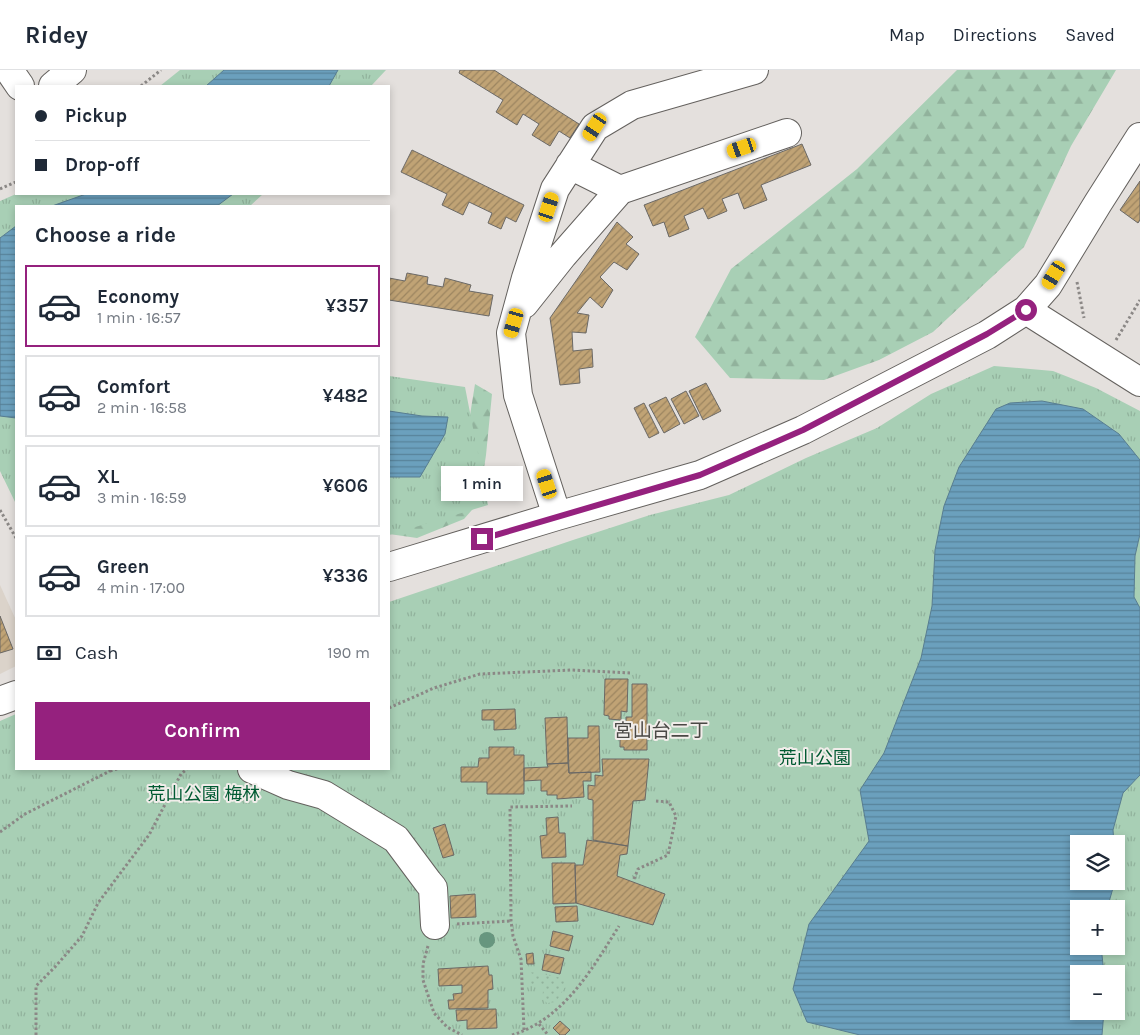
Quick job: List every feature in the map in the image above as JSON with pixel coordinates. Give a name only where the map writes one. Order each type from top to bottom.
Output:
[{"type":"street","points":[[9,70],[19,85]]},
{"type":"street","points":[[54,85],[72,70]]},
{"type":"street","points":[[557,516],[518,395],[511,333],[554,189],[595,127],[632,105],[754,70]]},
{"type":"street","points":[[516,313],[563,255],[620,190],[787,133]]},
{"type":"street","points":[[390,567],[700,475],[803,430],[987,334],[1026,310],[1048,285],[1139,139]]},
{"type":"street","points":[[570,165],[620,190]]},
{"type":"street","points":[[1026,310],[1140,382]]},
{"type":"street","points":[[0,701],[15,695]]},
{"type":"street","points":[[254,770],[288,785],[324,795],[396,839],[433,888],[435,925]]},
{"type":"path","points":[[141,85],[161,70]]},
{"type":"path","points":[[0,189],[15,182]]},
{"type":"path","points":[[1075,275],[1085,324]]},
{"type":"path","points":[[1113,345],[1140,300]]},
{"type":"path","points":[[0,510],[15,536]]},
{"type":"path","points":[[390,708],[434,688],[480,674],[572,670],[630,673]]},
{"type":"path","points":[[0,832],[24,814],[109,770]]},
{"type":"path","points":[[36,1035],[36,986],[82,936],[98,903],[149,834],[180,774],[185,770]]},
{"type":"path","points":[[634,879],[638,869],[668,855],[676,816],[669,802],[656,801]]},
{"type":"path","points":[[524,1030],[521,959],[513,936],[511,921],[510,808],[572,806]]},
{"type":"path","points":[[462,1035],[447,1027],[434,1013],[423,980],[423,964],[435,925],[511,921]]},
{"type":"path","points":[[512,1035],[539,1024],[570,996],[595,964],[619,926]]},
{"type":"path","points":[[539,1024],[548,1035]]},
{"type":"shaded area","points":[[0,585],[15,618],[15,666],[0,674]]},
{"type":"green space","points":[[180,70],[386,70],[372,85],[161,85]]},
{"type":"green space","points":[[957,70],[1116,70],[1071,146],[1024,247],[933,332],[879,360],[824,380],[730,378],[695,337],[731,269],[857,169]]},
{"type":"green space","points":[[15,194],[262,195],[251,205],[15,205],[15,502],[0,471],[0,201]]},
{"type":"green space","name":"荒山公園","points":[[994,366],[1053,371],[1096,388],[1140,411],[1140,1035],[0,1035],[0,721],[15,714],[15,770],[390,770],[390,602],[650,515],[729,495],[806,458],[877,428],[931,394]]},
{"type":"green space","points":[[390,376],[465,387],[488,505],[390,535]]},
{"type":"green space","points":[[475,384],[492,394],[479,502],[464,519],[417,538],[390,534],[390,487],[467,434]]},
{"type":"green space","points":[[530,972],[563,978],[568,982],[556,1002],[547,1003],[545,1001],[543,985],[531,985]]},
{"type":"water","points":[[224,70],[338,70],[330,85],[207,85]]},
{"type":"water","points":[[83,195],[232,195],[218,205],[55,205]]},
{"type":"water","points":[[15,227],[15,418],[0,416],[0,238]]},
{"type":"water","points":[[1042,401],[1083,409],[1119,434],[1140,460],[1140,534],[1135,556],[1134,597],[1140,608],[1140,775],[1123,793],[1113,835],[1070,835],[1070,890],[1112,890],[1110,900],[1070,900],[1070,955],[1102,955],[1103,965],[1070,965],[1070,1020],[1103,1020],[1102,1035],[860,1035],[807,1022],[793,989],[809,924],[869,841],[860,790],[884,753],[921,658],[932,606],[935,550],[944,506],[959,467],[996,409],[1010,403]]},
{"type":"water","points":[[390,411],[422,416],[448,417],[445,434],[420,477],[390,477]]},
{"type":"building","points":[[460,70],[494,70],[579,124],[570,138],[559,131],[550,146],[532,135],[539,124],[523,114],[517,125],[496,112],[503,100],[459,73]]},
{"type":"building","points":[[802,144],[811,165],[761,185],[767,200],[744,209],[738,193],[722,199],[727,211],[708,219],[703,208],[684,216],[689,229],[669,237],[664,222],[653,226],[644,205]]},
{"type":"building","points":[[412,150],[524,205],[516,222],[506,217],[501,229],[488,223],[492,213],[469,202],[463,215],[442,205],[447,194],[401,172]]},
{"type":"building","points":[[1140,181],[1140,220],[1138,223],[1120,210]]},
{"type":"building","points":[[617,222],[633,237],[626,244],[639,254],[627,270],[614,262],[600,277],[613,290],[602,308],[590,297],[577,313],[589,315],[586,333],[572,332],[573,351],[592,349],[593,367],[579,369],[580,383],[560,385],[550,318]]},
{"type":"building","points":[[407,273],[428,277],[427,284],[443,287],[445,278],[471,285],[469,291],[493,295],[489,316],[390,300],[390,278],[405,281]]},
{"type":"building","points":[[706,383],[721,411],[703,420],[689,391]]},
{"type":"building","points":[[686,391],[699,416],[684,424],[671,399]]},
{"type":"building","points":[[666,397],[680,424],[664,433],[649,405]]},
{"type":"building","points":[[644,403],[659,433],[649,438],[634,408]]},
{"type":"building","points":[[0,616],[13,649],[0,653]]},
{"type":"building","points":[[605,679],[628,679],[627,712],[621,711],[621,720],[609,719],[609,716],[604,715]]},
{"type":"building","points":[[632,684],[647,684],[647,750],[624,750],[624,747],[620,747],[620,735],[626,735],[626,717],[632,717]]},
{"type":"building","points":[[515,709],[516,729],[494,730],[494,720],[482,720],[482,710]]},
{"type":"building","points":[[567,717],[568,763],[547,764],[545,718]]},
{"type":"building","points":[[588,726],[599,726],[600,772],[569,773],[568,738],[588,738]]},
{"type":"building","points":[[489,747],[514,747],[514,755],[524,755],[524,794],[487,794],[487,782],[461,782],[461,767],[478,767],[479,758],[489,758]]},
{"type":"building","points":[[602,759],[649,759],[645,800],[633,801],[628,846],[593,840],[593,800],[588,799],[588,785],[595,786],[595,775],[603,776]]},
{"type":"building","points":[[568,763],[569,773],[591,772],[591,781],[583,781],[584,797],[557,799],[557,795],[547,795],[547,791],[541,791],[541,780],[524,781],[524,768],[548,767],[547,764]]},
{"type":"building","points":[[558,817],[559,833],[565,833],[566,857],[542,858],[540,836],[547,835],[546,818]]},
{"type":"building","points":[[445,824],[454,855],[443,858],[433,828]]},
{"type":"building","points":[[587,840],[628,846],[627,854],[620,855],[617,876],[665,894],[653,925],[576,903],[575,865],[583,865]]},
{"type":"building","points":[[552,863],[575,863],[576,903],[553,904]]},
{"type":"building","points":[[475,894],[476,917],[451,918],[450,896]]},
{"type":"building","points":[[577,906],[578,921],[556,922],[555,907]]},
{"type":"building","points":[[553,931],[573,936],[569,951],[550,946]]},
{"type":"building","points":[[481,935],[493,935],[494,943],[481,943]]},
{"type":"building","points":[[533,953],[534,964],[527,964],[526,954]]},
{"type":"building","points":[[545,954],[564,958],[560,974],[542,970]]},
{"type":"building","points":[[488,966],[489,975],[492,975],[493,989],[488,990],[488,1008],[449,1009],[448,1000],[454,1000],[453,994],[462,993],[462,985],[439,986],[438,969]]},
{"type":"building","points":[[496,1009],[497,1028],[467,1029],[467,1020],[457,1021],[456,1010]]},
{"type":"building","points":[[560,1021],[570,1030],[565,1035],[560,1035],[553,1028]]},
{"type":"district","name":"宮山台二丁","points":[[661,730]]},
{"type":"route","points":[[482,539],[700,475],[803,430],[987,334],[1026,310]]},
{"type":"park label","name":"荒山公園 梅林","points":[[204,794]]}]
